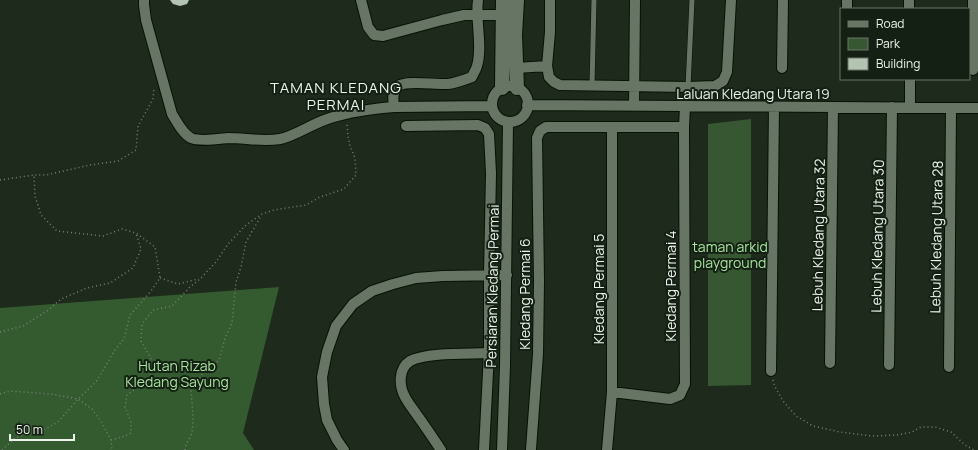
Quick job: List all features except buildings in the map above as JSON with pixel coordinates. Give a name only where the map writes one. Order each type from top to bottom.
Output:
[{"type":"main road","points":[[502,88],[503,0]]},
{"type":"main road","points":[[516,88],[515,34],[517,0]]},
{"type":"street","points":[[144,0],[146,20],[172,114],[180,128],[191,138],[204,140],[230,138],[267,140],[281,139],[323,120],[346,114],[394,107],[492,106]]},
{"type":"street","points":[[361,0],[368,27],[374,34],[383,36],[442,20],[464,16],[502,15]]},
{"type":"street","points":[[394,107],[393,93],[398,87],[406,83],[448,84],[472,77],[477,66],[479,51],[477,15],[478,0]]},
{"type":"street","points":[[550,0],[550,32],[547,66],[549,77],[554,82],[560,85],[688,87],[715,86],[723,81],[727,72],[731,0]]},
{"type":"street","points":[[634,106],[635,0]]},
{"type":"street","points":[[782,68],[783,0]]},
{"type":"street","points":[[973,0],[973,70]]},
{"type":"street","points":[[516,68],[547,66]]},
{"type":"street","points":[[910,80],[910,107]]},
{"type":"street","points":[[502,88],[516,88],[525,95],[527,105],[525,114],[522,118],[513,122],[508,122],[495,115],[492,100],[502,88]]},
{"type":"street","name":"Laluan Kledang Utara 19","points":[[527,105],[978,108]]},
{"type":"street","name":"Kledang Permai 4","points":[[612,392],[670,399],[680,395],[684,384],[685,107]]},
{"type":"street","points":[[771,371],[774,107]]},
{"type":"street","name":"Lebuh Kledang Utara 32","points":[[830,364],[833,107]]},
{"type":"street","name":"Lebuh Kledang Utara 30","points":[[889,365],[892,107]]},
{"type":"street","name":"Lebuh Kledang Utara 28","points":[[949,367],[951,108]]},
{"type":"street","name":"Persiaran Kledang Permai","points":[[502,450],[506,366],[508,122]]},
{"type":"street","points":[[406,126],[478,125],[485,128],[489,134],[491,173],[489,353],[484,450]]},
{"type":"street","name":"Kledang Permai 6","points":[[531,449],[538,354],[539,280],[537,138],[540,131],[546,127],[612,127]]},
{"type":"street","points":[[612,127],[684,127]]},
{"type":"street","name":"Kledang Permai 5","points":[[608,450],[612,392],[612,127]]},
{"type":"street","points":[[344,450],[327,420],[322,377],[326,352],[336,326],[353,304],[372,291],[410,279],[444,276],[507,275]]},
{"type":"street","points":[[441,450],[404,396],[400,386],[402,370],[409,362],[420,357],[489,353]]},
{"type":"lane","points":[[592,86],[594,0]]},
{"type":"lane","points":[[688,87],[692,0]]},
{"type":"path","points":[[0,180],[34,174],[46,175],[90,165],[118,161],[136,150],[138,126],[153,99],[155,85]]},
{"type":"path","points":[[111,440],[131,433],[131,422],[125,407],[127,395],[150,378],[151,358],[141,341],[142,324],[153,310],[172,306],[216,262],[228,244],[246,225],[262,214],[274,210],[306,205],[320,197],[344,189],[356,175],[355,158],[350,146],[346,114]]},
{"type":"path","points":[[2,450],[14,439],[29,432],[46,429],[59,421],[78,399],[96,382],[115,350],[124,339],[130,315],[160,278],[154,247],[136,233],[122,229],[103,236],[57,231],[41,215],[35,196],[34,174]]},
{"type":"path","points":[[185,450],[192,433],[193,410],[191,390],[203,373],[219,360],[225,338],[232,323],[236,282],[241,267],[246,242],[262,214]]},
{"type":"path","points":[[0,332],[22,326],[47,311],[61,299],[87,288],[110,283],[133,268],[140,248],[136,233]]},
{"type":"path","points":[[160,278],[178,284],[200,279]]},
{"type":"path","points":[[771,371],[775,387],[783,401],[796,416],[813,426],[840,432],[872,436],[897,435],[912,432],[921,427],[935,427],[951,432],[965,445],[974,450]]},
{"type":"path","points":[[0,394],[10,392],[51,394],[78,399],[92,409],[102,422],[111,440],[112,450]]},
{"type":"green space","name":"taman arkid playground","points":[[751,119],[751,385],[708,386],[708,124]]},
{"type":"green space","name":"Hutan Rizab Kledang Sayung","points":[[279,287],[243,433],[254,450],[0,450],[0,308]]},
{"type":"district","name":"TAMAN KLEDANG PERMAI","points":[[336,96]]}]
